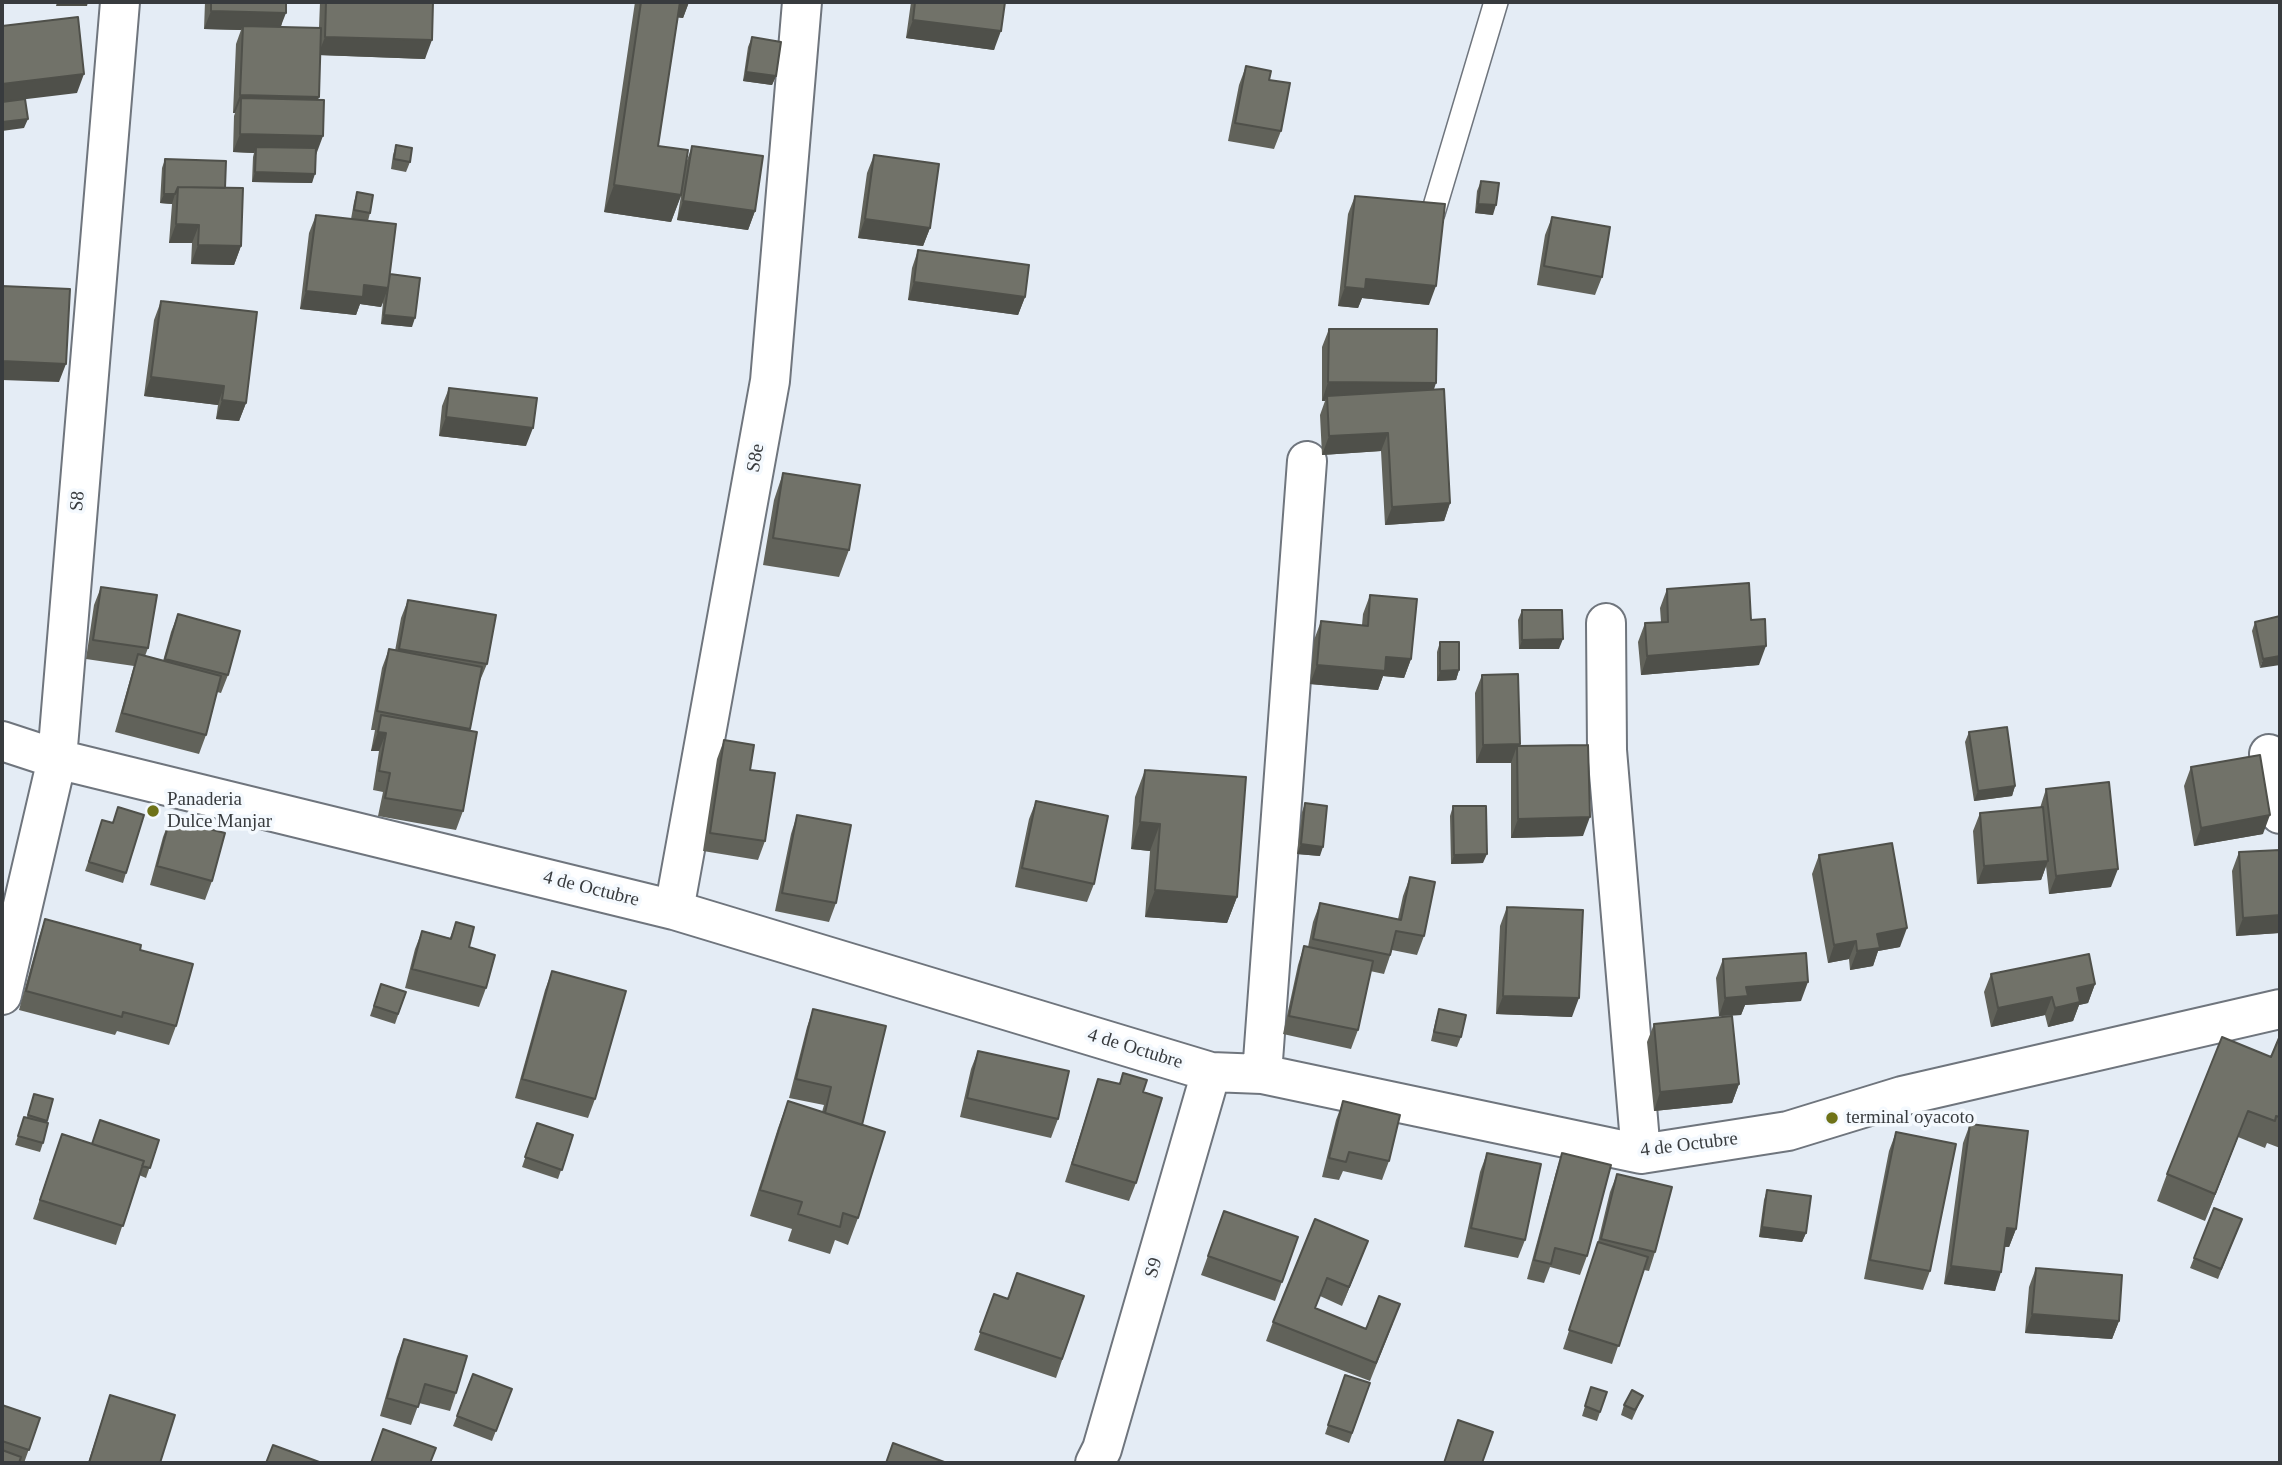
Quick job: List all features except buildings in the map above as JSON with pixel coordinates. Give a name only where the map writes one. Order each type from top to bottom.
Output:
[{"type":"street","name":"S8","points":[[2,995],[57,759],[120,2]]},
{"type":"street","name":"S8e","points":[[674,910],[770,381],[802,2]]},
{"type":"street","points":[[1262,1074],[1307,461]]},
{"type":"street","points":[[1605,623],[1607,750],[1641,1154]]},
{"type":"street","name":"4 de Octubre","points":[[2,741],[57,759],[674,910],[1211,1072],[1262,1074],[1641,1154],[1788,1131],[1902,1096],[2280,1009]]},
{"type":"street","points":[[2269,754],[2280,814]]},
{"type":"street","name":"S9","points":[[1108,1459],[1211,1072]]},
{"type":"lane","points":[[1433,213],[1496,2]]},
{"type":"place","name":"Panaderia Dulce Manjar","points":[[153,811]]},
{"type":"place","name":"terminal oyacoto","points":[[1832,1118]]}]
